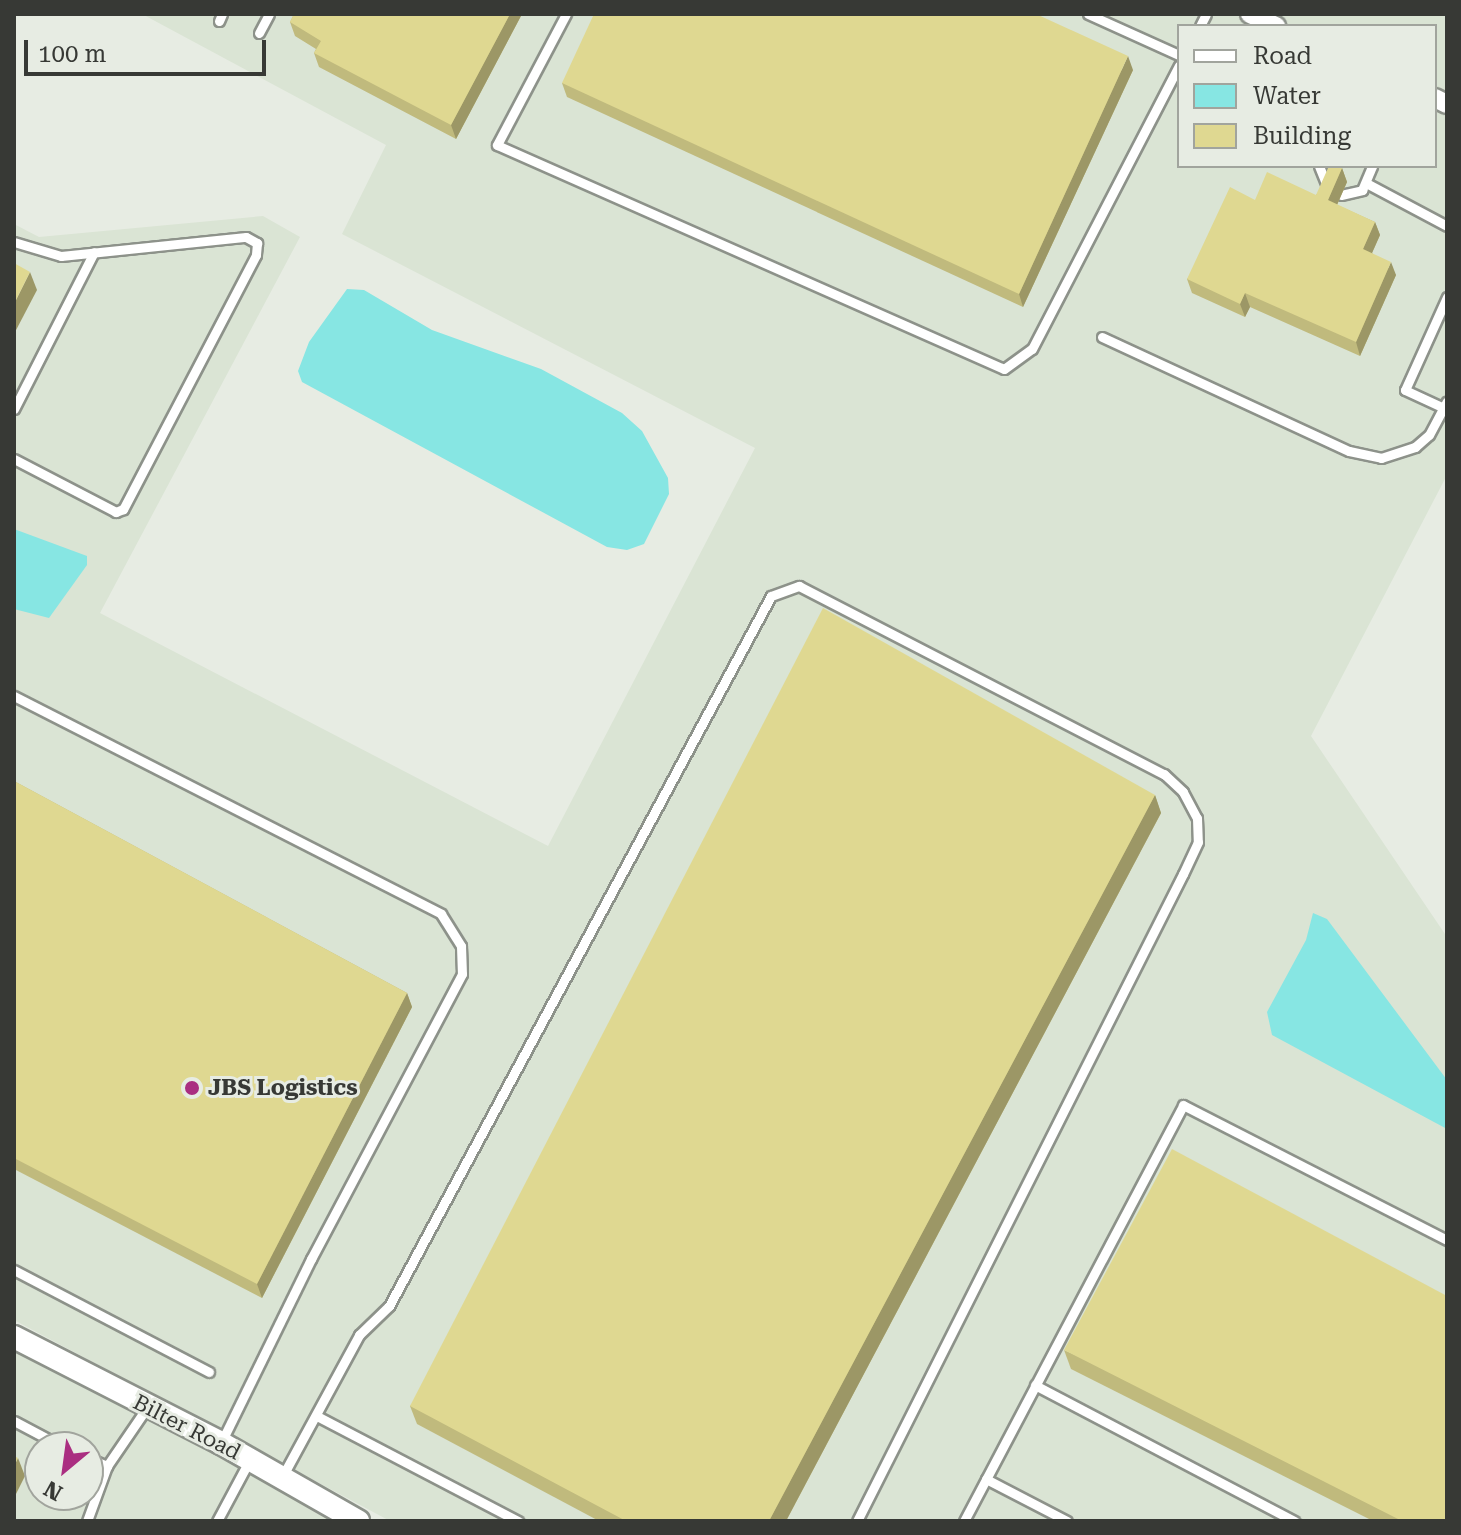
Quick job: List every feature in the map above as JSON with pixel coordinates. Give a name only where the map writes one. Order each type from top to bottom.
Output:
[{"type":"street","points":[[1250,14],[1272,24]]},
{"type":"street","name":"Bilter Road","points":[[14,1337],[221,1443],[358,1521]]},
{"type":"lane","points":[[259,33],[269,14]]},
{"type":"lane","points":[[566,14],[497,145],[1004,369],[1032,349],[1177,70]]},
{"type":"lane","points":[[1088,14],[1177,54]]},
{"type":"lane","points":[[1320,168],[1330,190]]},
{"type":"lane","points":[[1341,195],[1354,194],[1368,184],[1372,168]]},
{"type":"lane","points":[[1368,184],[1447,226]]},
{"type":"lane","points":[[14,242],[61,256],[246,237],[257,243],[256,255],[123,509],[116,512],[14,459]]},
{"type":"lane","points":[[14,409],[94,252]]},
{"type":"lane","points":[[1102,337],[1364,455],[1399,455],[1429,435],[1445,404],[1405,390],[1447,297]]},
{"type":"lane","points":[[282,1477],[359,1335],[389,1306],[771,596],[799,586],[1164,774],[1197,818],[1198,842],[1183,874],[857,1521]]},
{"type":"lane","points":[[14,696],[441,914],[461,946],[462,974],[311,1259],[221,1443]]},
{"type":"lane","points":[[964,1521],[1183,1105],[1447,1240]]},
{"type":"lane","points":[[14,1270],[209,1372]]},
{"type":"lane","points":[[1035,1385],[1294,1521]]},
{"type":"lane","points":[[87,1521],[107,1466],[148,1406]]},
{"type":"lane","points":[[317,1416],[518,1521]]},
{"type":"lane","points":[[14,1421],[33,1431]]},
{"type":"lane","points":[[217,1521],[250,1459]]},
{"type":"lane","points":[[986,1479],[1067,1521]]},
{"type":"shaded area","points":[[142,14],[1447,14],[1447,475],[1311,736],[1447,937],[1447,1521],[390,1521],[14,1320],[14,224],[39,237],[263,216],[300,237],[100,613],[548,846],[755,448],[342,234],[386,145]]},
{"type":"shaded area","points":[[14,1349],[189,1439],[337,1521],[14,1521]]},
{"type":"water","points":[[347,289],[364,290],[432,330],[541,369],[622,413],[642,431],[668,478],[669,494],[644,544],[627,550],[607,547],[302,382],[298,371],[309,342]]},
{"type":"water","points":[[14,529],[87,556],[87,565],[49,618],[14,609]]},
{"type":"water","points":[[1313,913],[1327,919],[1447,1080],[1447,1129],[1272,1035],[1267,1012],[1306,940]]},
{"type":"building","points":[[294,14],[510,14],[451,125],[314,53],[321,41],[290,22]]},
{"type":"building","points":[[594,14],[1036,14],[1128,56],[1019,294],[562,83]]},
{"type":"building","points":[[1328,168],[1342,168],[1328,200],[1375,222],[1363,249],[1391,262],[1356,342],[1245,293],[1240,304],[1187,279],[1230,187],[1255,200],[1267,172],[1316,195]]},
{"type":"building","points":[[14,263],[30,272],[14,304]]},
{"type":"building","points":[[823,608],[1155,795],[769,1521],[626,1521],[410,1406]]},
{"type":"building","name":"JBS Logistics","points":[[14,781],[407,993],[257,1284],[14,1158]]},
{"type":"building","points":[[1172,1149],[1447,1296],[1447,1521],[1402,1521],[1064,1350]]},
{"type":"place","name":"JBS Logistics","points":[[192,1088]]}]
